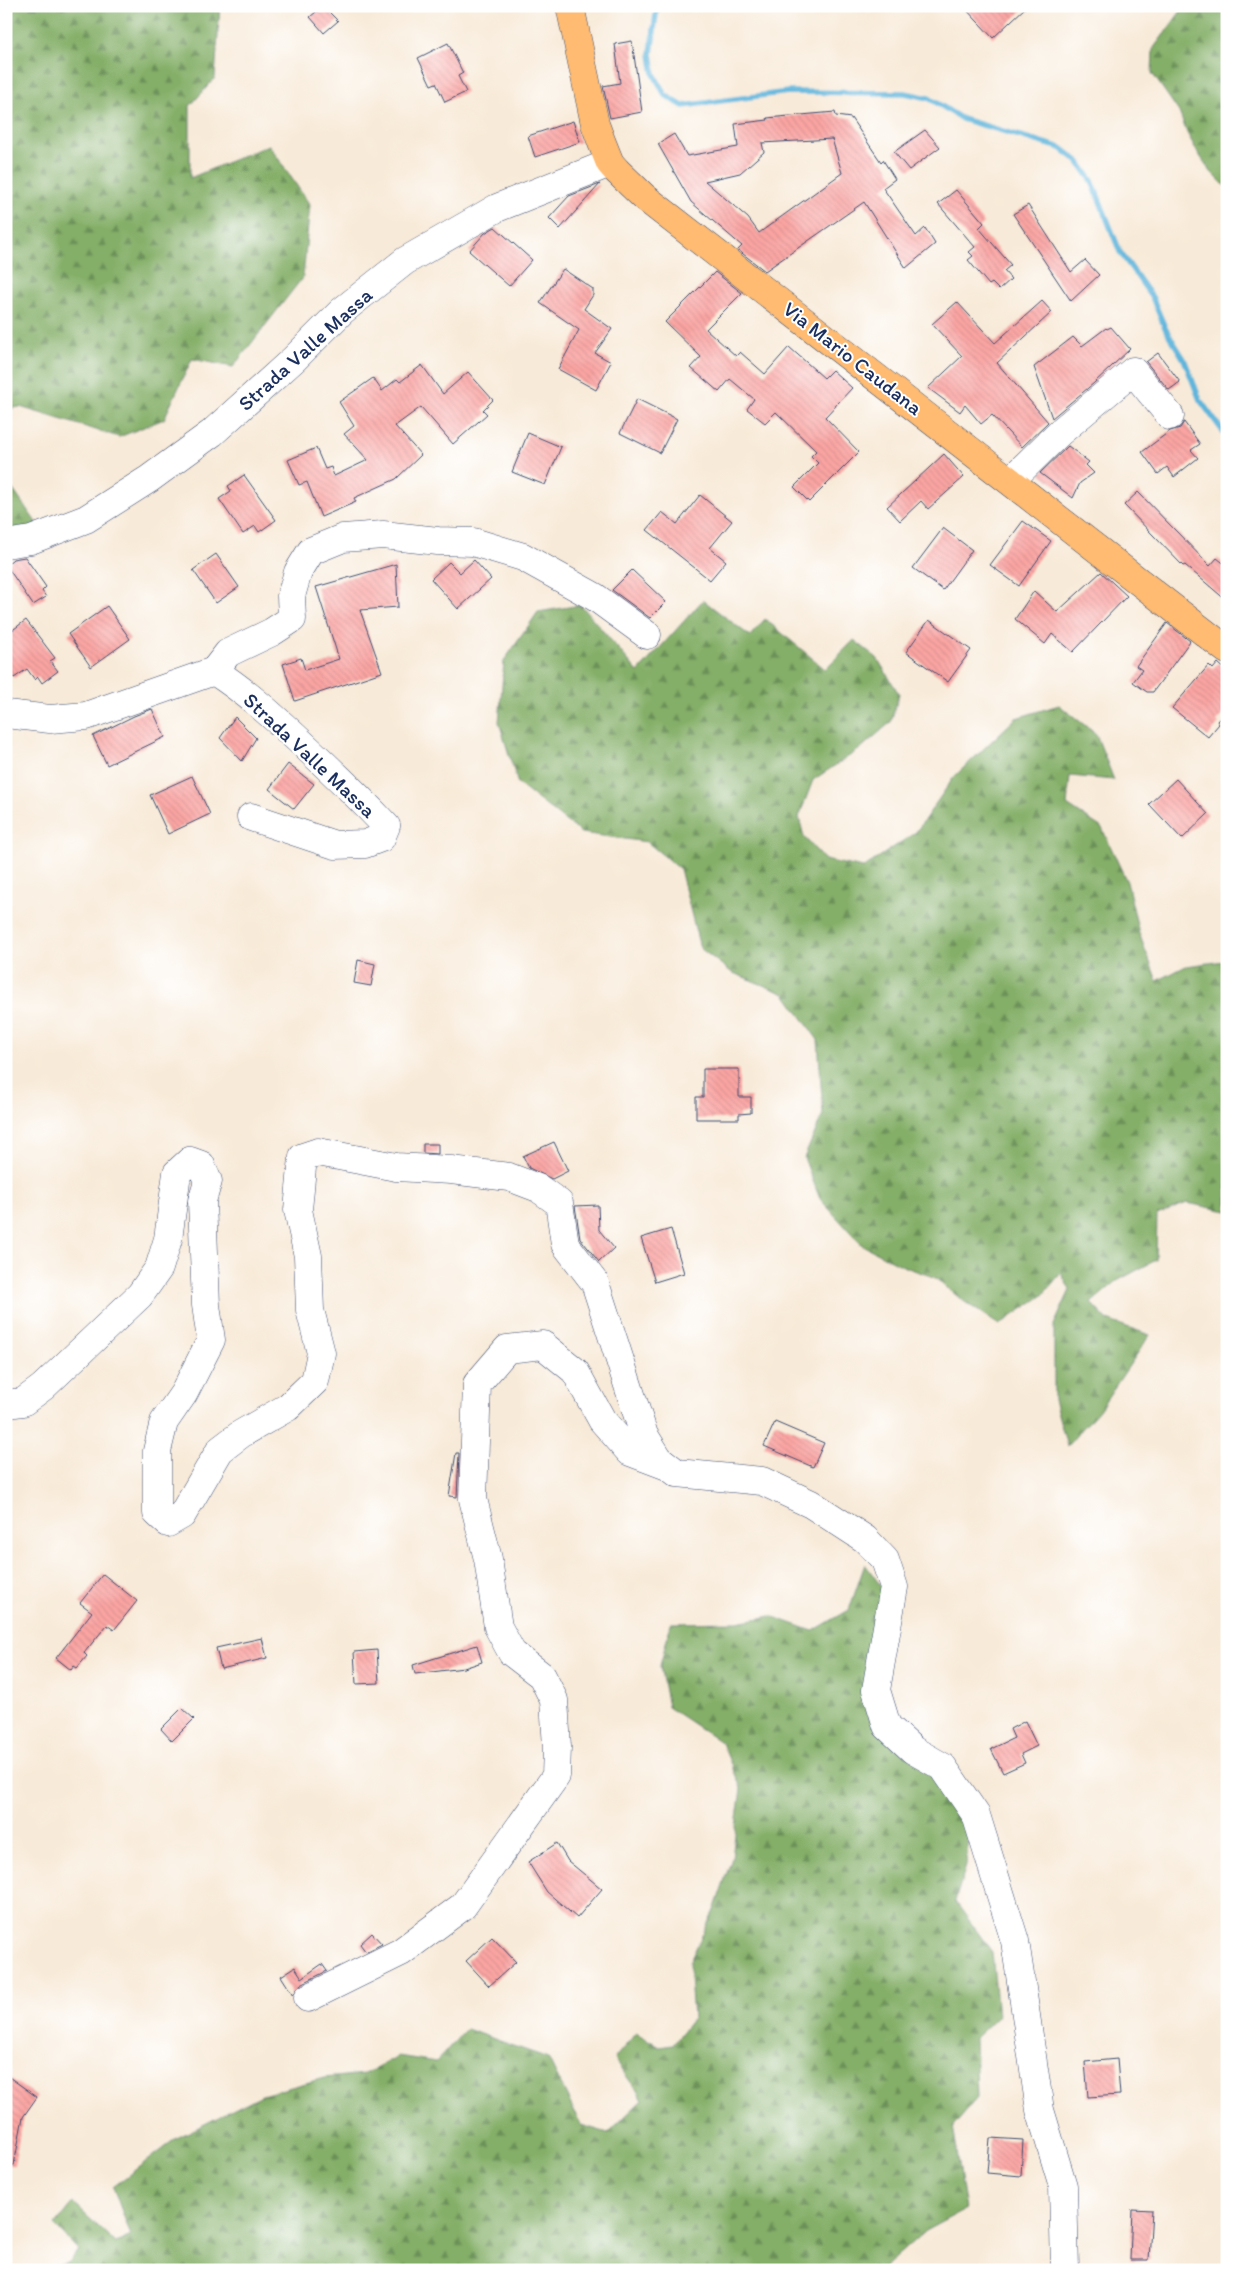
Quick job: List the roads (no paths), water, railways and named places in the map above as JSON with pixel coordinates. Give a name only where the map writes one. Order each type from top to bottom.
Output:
[{"type":"main road","name":"Via Mario Caudana","points":[[570,6],[595,124],[610,163],[644,197],[1011,480],[1227,650]]},
{"type":"street","name":"Strada Valle Massa","points":[[6,544],[31,540],[86,520],[149,479],[212,433],[294,360],[342,311],[405,261],[497,208],[610,163]]},
{"type":"street","points":[[1011,480],[1059,433],[1133,371],[1170,416]]},
{"type":"street","points":[[6,714],[50,719],[86,716],[214,671],[228,653],[272,632],[292,619],[291,596],[298,572],[311,551],[344,538],[383,535],[438,541],[473,542],[514,555],[560,576],[595,597],[647,636]]},
{"type":"street","name":"Strada Valle Massa","points":[[214,671],[236,685],[271,715],[358,796],[386,826],[381,838],[365,844],[335,845],[251,817]]},
{"type":"street","points":[[6,1404],[23,1402],[43,1387],[140,1295],[159,1268],[168,1239],[177,1173],[190,1161],[201,1165],[208,1181],[202,1201],[202,1224],[206,1305],[211,1340],[184,1393],[164,1422],[157,1451],[157,1513],[168,1523],[182,1515],[220,1450],[241,1434],[288,1407],[315,1381],[321,1353],[310,1310],[308,1256],[298,1210],[303,1157],[318,1152],[396,1167],[451,1170],[509,1177],[538,1188],[559,1202],[565,1244],[594,1283],[644,1435],[659,1459],[677,1473],[762,1481],[811,1504],[865,1539],[885,1560],[894,1587],[876,1690],[886,1726],[913,1750],[943,1767],[976,1815],[1015,1941],[1040,2110],[1063,2186],[1065,2270]]},
{"type":"street","points":[[308,1998],[401,1952],[463,1906],[556,1776],[557,1747],[554,1700],[542,1676],[512,1653],[498,1627],[488,1560],[473,1499],[477,1384],[507,1349],[543,1345],[575,1372],[602,1420],[630,1452],[669,1467]]},
{"type":"waterway","points":[[657,6],[651,54],[654,74],[665,95],[683,106],[788,92],[905,93],[929,98],[962,119],[1061,148],[1078,161],[1092,181],[1120,252],[1152,297],[1166,330],[1184,359],[1200,400],[1227,437]]}]
